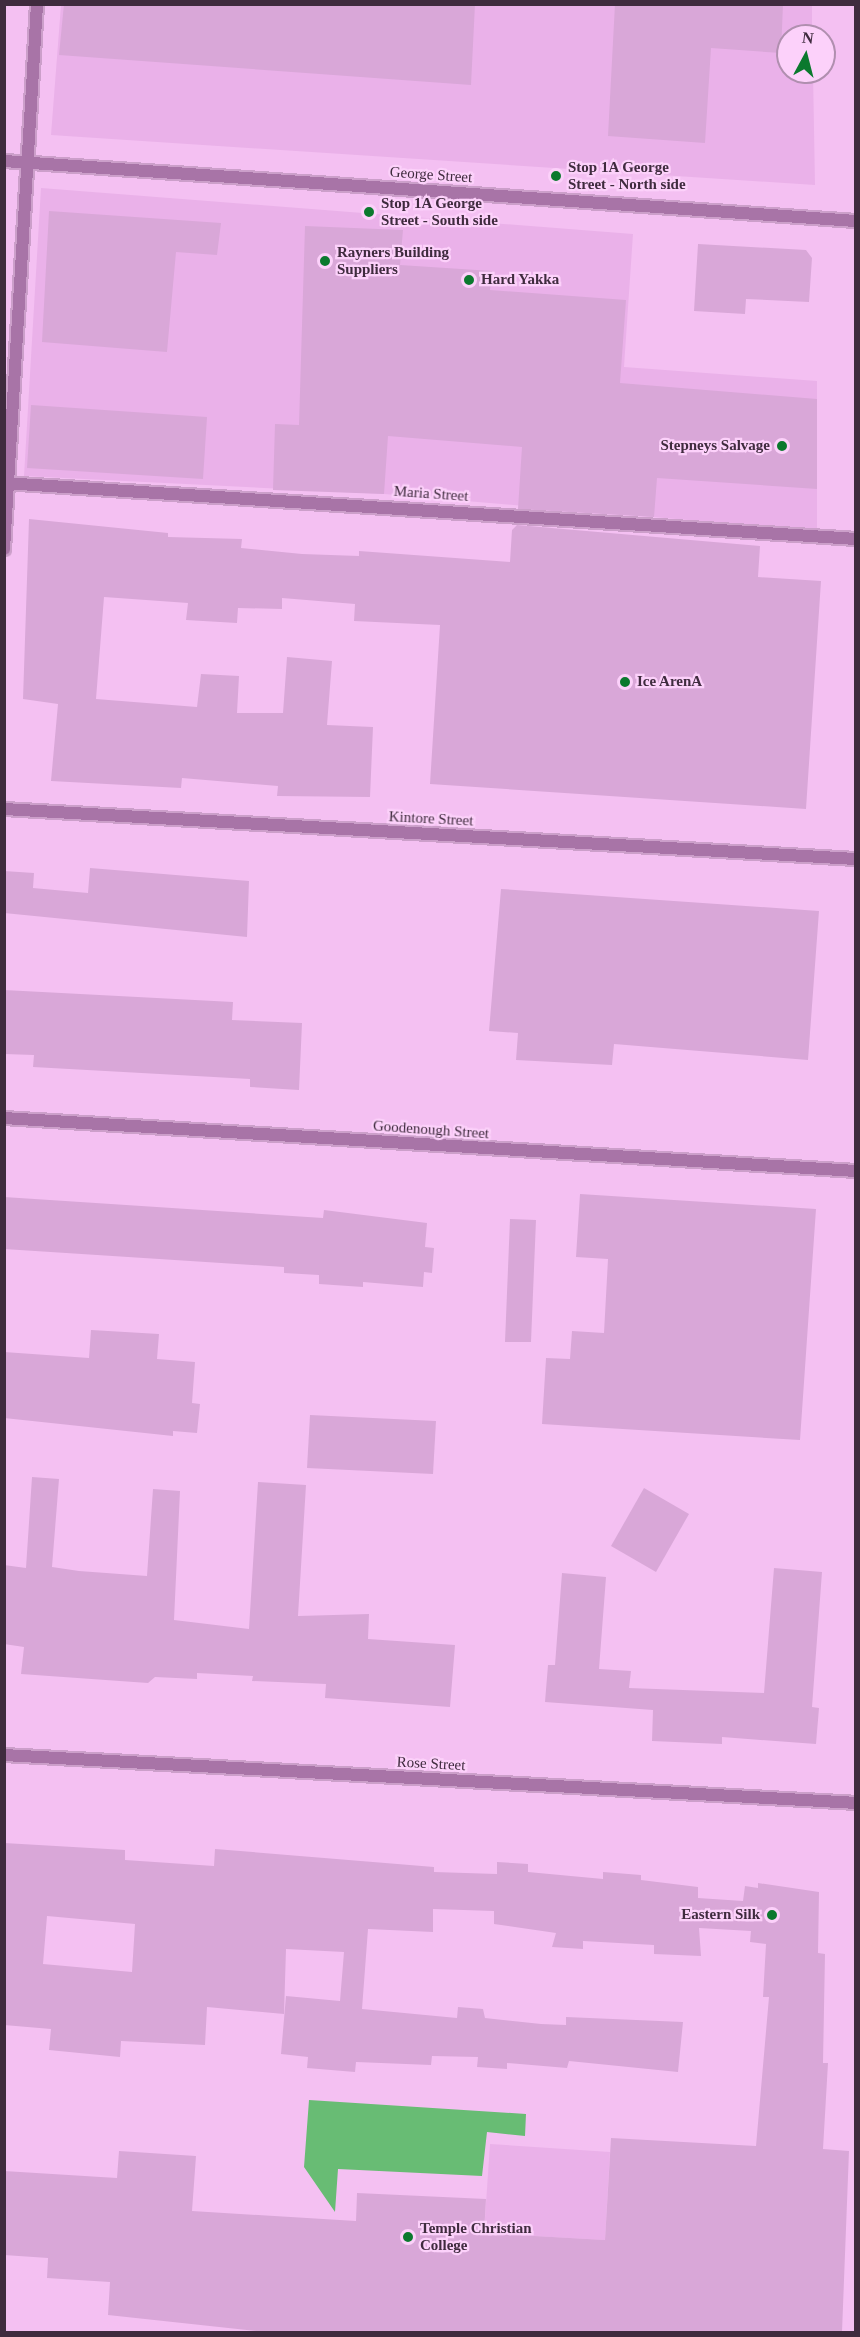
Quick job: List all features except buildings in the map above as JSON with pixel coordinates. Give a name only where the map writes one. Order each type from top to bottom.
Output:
[{"type":"street","points":[[4,549],[37,4]]},
{"type":"street","name":"George Street","points":[[4,161],[855,221]]},
{"type":"street","name":"Maria Street","points":[[7,483],[855,538]]},
{"type":"street","name":"Kintore Street","points":[[4,809],[855,860]]},
{"type":"street","name":"Goodenough Street","points":[[4,1118],[855,1171]]},
{"type":"street","name":"Rose Street","points":[[4,1755],[855,1803]]},
{"type":"shaded area","points":[[61,5],[812,5],[812,24],[776,24],[776,84],[813,84],[815,185],[51,135]]},
{"type":"shaded area","points":[[41,188],[633,234],[624,367],[817,381],[817,531],[384,494],[24,476]]},
{"type":"shaded area","points":[[490,2144],[610,2152],[605,2240],[484,2233]]},
{"type":"green space","points":[[309,2100],[526,2114],[525,2136],[487,2132],[482,2176],[338,2169],[335,2212],[304,2167]]},
{"type":"place","name":"Stop 1A George Street - North side","points":[[556,176]]},
{"type":"place","name":"Stop 1A George Street - South side","points":[[369,212]]},
{"type":"place","name":"Rayners Building Suppliers","points":[[325,261]]},
{"type":"place","name":"Hard Yakka","points":[[469,280]]},
{"type":"place","name":"Stepneys Salvage","points":[[782,446]]},
{"type":"place","name":"Ice ArenA","points":[[625,682]]},
{"type":"place","name":"Eastern Silk","points":[[772,1915]]},
{"type":"place","name":"Temple Christian College","points":[[408,2237]]}]
